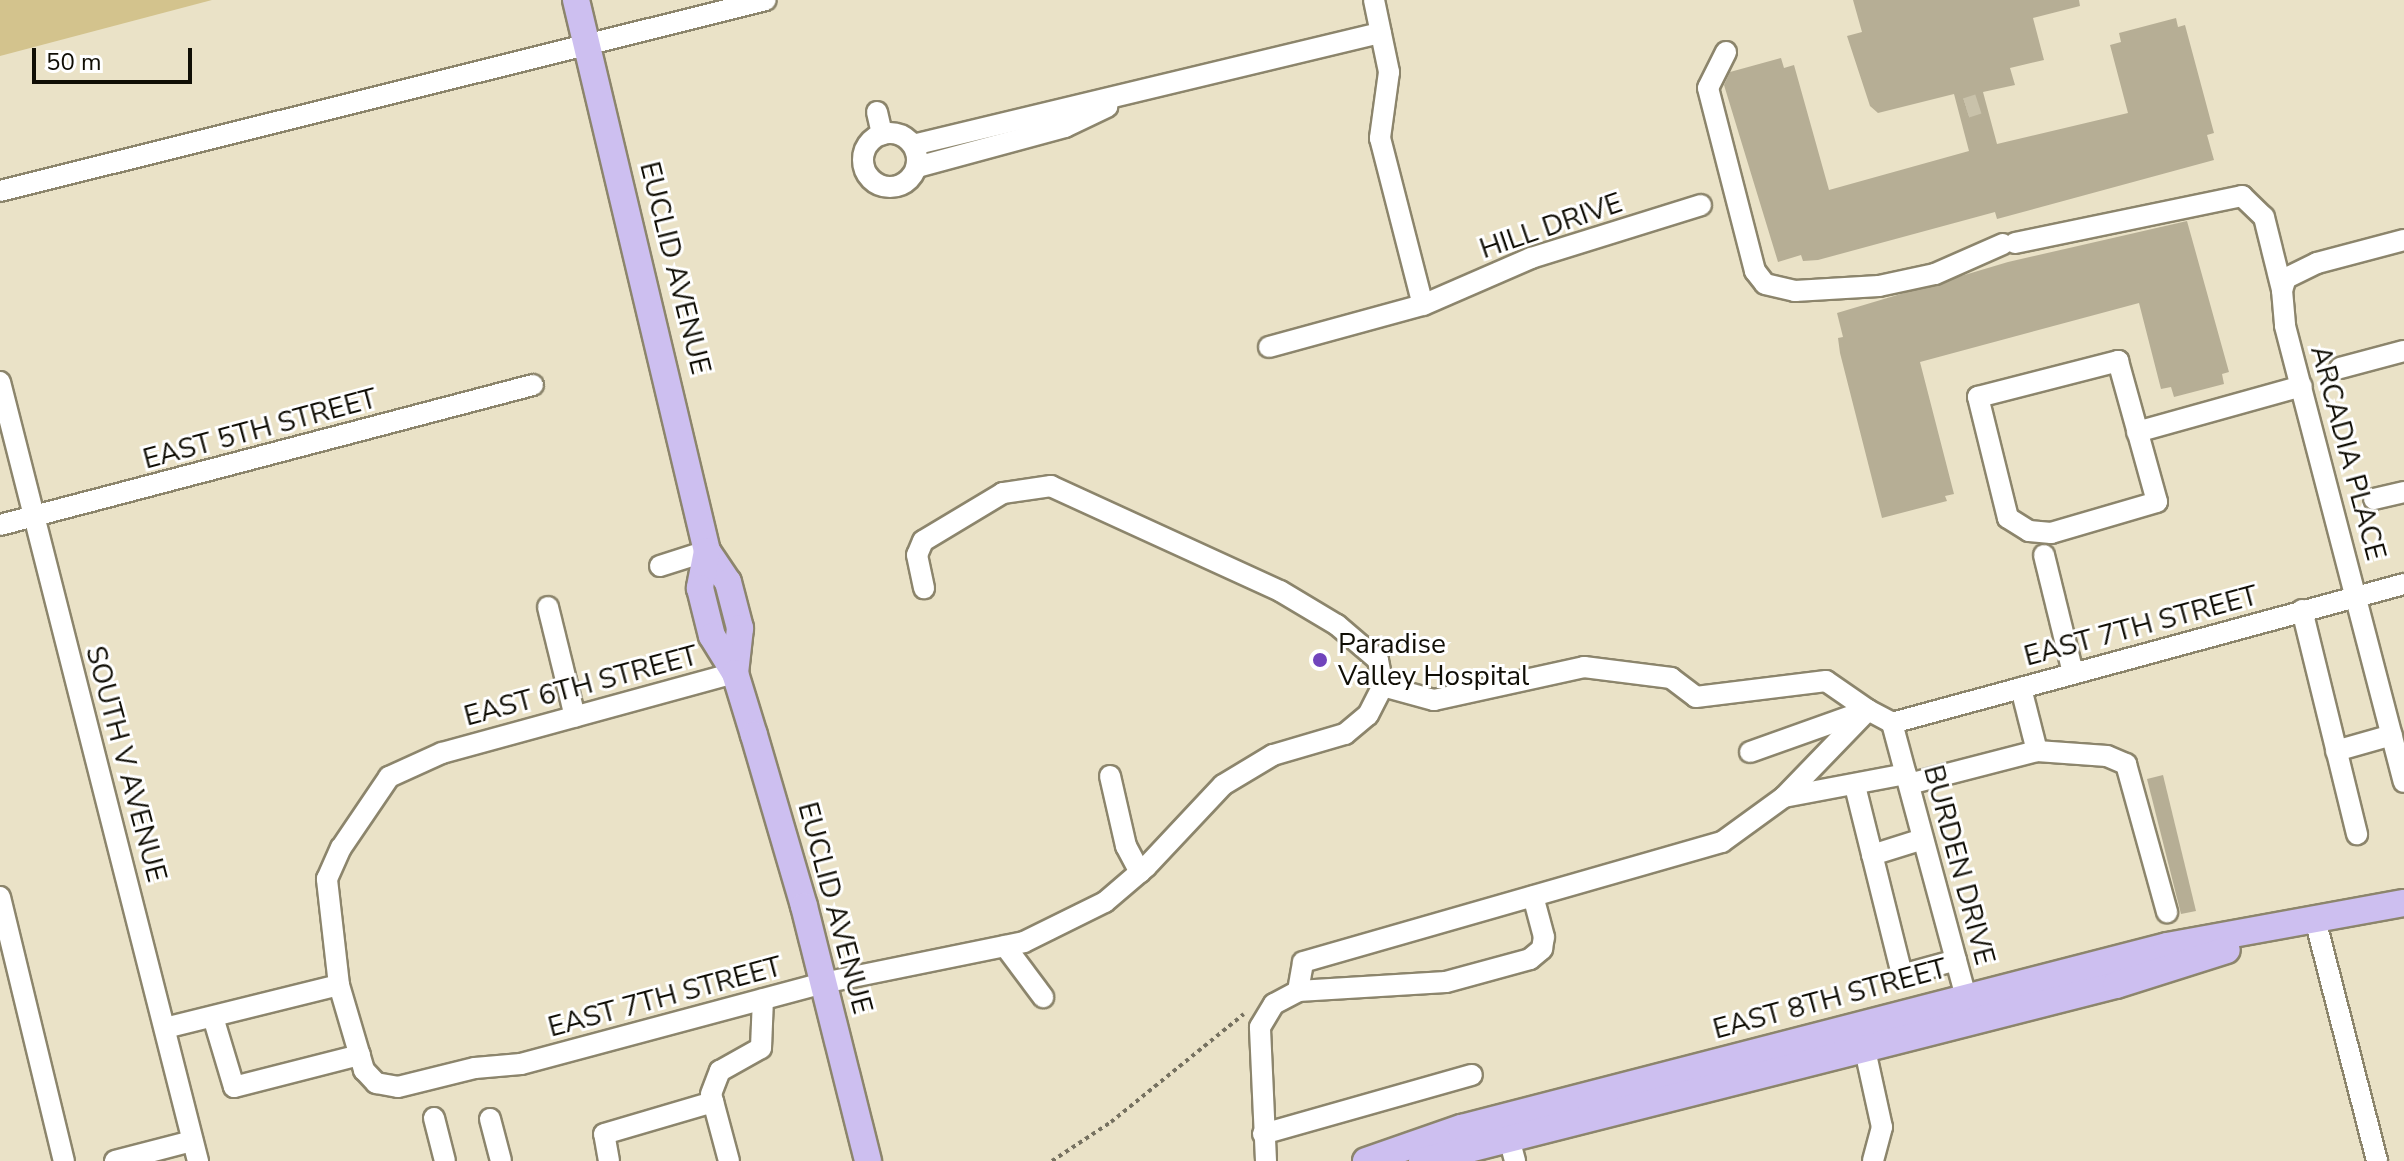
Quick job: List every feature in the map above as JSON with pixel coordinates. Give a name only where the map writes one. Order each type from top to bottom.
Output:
[{"type":"main road","name":"EUCLID AVENUE","points":[[576,0],[665,358],[707,551],[728,582],[742,640],[735,673],[823,983],[868,1161]]},
{"type":"main road","name":"EAST 8TH STREET","points":[[1366,1161],[1461,1128],[1969,1009],[2116,985],[2316,923],[2404,903]]},
{"type":"main road","name":"EAST 8TH STREET","points":[[1422,1161],[1513,1151],[1865,1050],[1969,1009]]},
{"type":"street","points":[[0,191],[766,0]]},
{"type":"street","points":[[1374,0],[1389,72],[1380,138],[1423,305]]},
{"type":"street","points":[[913,145],[1082,103],[1134,96],[1381,33]]},
{"type":"street","name":"ARCADIA PLACE","points":[[1726,52],[1708,88],[1755,271],[1765,284],[1795,291],[1879,286],[1935,274],[2009,243],[2242,196],[2264,217],[2284,284],[2285,326],[2404,782]]},
{"type":"street","points":[[917,167],[913,145],[898,134],[882,134],[869,142],[863,160],[875,183],[901,185],[917,167],[1065,127],[1134,96]]},
{"type":"street","points":[[877,112],[882,134]]},
{"type":"street","name":"HILL DRIVE","points":[[1269,347],[1423,305],[1531,258],[1701,205]]},
{"type":"street","points":[[2284,284],[2317,263],[2404,240]]},
{"type":"street","points":[[2340,368],[2404,351]]},
{"type":"street","points":[[2118,361],[2137,432],[2157,502],[2051,533],[2029,531],[2008,518],[1978,397],[2118,361]]},
{"type":"street","name":"SOUTH V AVENUE","points":[[0,382],[195,1151]]},
{"type":"street","name":"EAST 5TH STREET","points":[[0,525],[533,385]]},
{"type":"street","points":[[2137,432],[2302,386]]},
{"type":"street","points":[[924,588],[917,555],[923,541],[1003,493],[1051,486],[1280,591],[1337,625],[1378,660],[1383,686],[1434,700],[1584,667],[1671,678],[1696,697],[1826,681],[1892,723]]},
{"type":"street","points":[[2374,499],[2404,492]]},
{"type":"street","points":[[660,566],[707,551]]},
{"type":"street","points":[[2044,555],[2073,673]]},
{"type":"street","name":"EAST 7TH STREET","points":[[1892,723],[2404,584]]},
{"type":"street","points":[[548,607],[575,717]]},
{"type":"street","points":[[2302,610],[2357,834]]},
{"type":"street","name":"EAST 6TH STREET","points":[[360,1055],[339,985],[327,879],[341,848],[389,777],[442,753],[735,673]]},
{"type":"street","name":"EAST 7TH STREET","points":[[360,1055],[376,1083],[398,1087],[475,1068],[521,1064],[823,983],[1005,946],[1054,931],[1105,902],[1140,872],[1223,785],[1273,755],[1345,734],[1368,715],[1383,686]]},
{"type":"street","points":[[2021,688],[2037,751]]},
{"type":"street","points":[[1750,752],[1868,710]]},
{"type":"street","points":[[1298,991],[1303,962],[1722,842],[1784,797],[1868,710]]},
{"type":"street","name":"BURDEN DRIVE","points":[[1892,723],[1969,1009]]},
{"type":"street","points":[[2336,751],[2392,735]]},
{"type":"street","points":[[1784,797],[1908,779],[2037,751],[2107,756],[2126,764],[2167,912]]},
{"type":"street","points":[[1110,776],[1126,846],[1140,872]]},
{"type":"street","points":[[1855,786],[1902,975],[1956,960]]},
{"type":"street","points":[[1872,855],[1923,839]]},
{"type":"street","points":[[1266,1161],[1260,1027],[1274,1004],[1298,991],[1446,982],[1530,959],[1542,949],[1544,937],[1533,896]]},
{"type":"street","points":[[0,897],[64,1161]]},
{"type":"street","points":[[2316,923],[2377,1161]]},
{"type":"street","points":[[1005,946],[1043,997]]},
{"type":"street","points":[[165,1028],[339,985]]},
{"type":"street","points":[[729,1161],[713,1102],[720,1071],[761,1048],[763,999]]},
{"type":"street","points":[[213,1017],[234,1087],[360,1055]]},
{"type":"street","points":[[1865,1050],[1882,1127],[1873,1161]]},
{"type":"street","points":[[1263,1134],[1472,1075]]},
{"type":"street","points":[[609,1161],[604,1134],[713,1102]]},
{"type":"street","points":[[434,1118],[445,1161]]},
{"type":"street","points":[[490,1119],[501,1161]]},
{"type":"street","points":[[115,1161],[195,1151]]},
{"type":"path","points":[[1052,1161],[1111,1122],[1245,1012]]},
{"type":"shaded area","points":[[0,0],[212,0],[0,56]]},
{"type":"building","points":[[1853,0],[2079,0],[2080,6],[2033,18],[2044,60],[2010,68],[2015,85],[1983,92],[1997,144],[2128,113],[2110,45],[2121,42],[2119,33],[2176,18],[2178,27],[2185,25],[2214,133],[2207,135],[2214,160],[1997,219],[1995,212],[1818,260],[1803,261],[1801,255],[1778,262],[1724,85],[1730,72],[1781,58],[1784,68],[1794,65],[1829,190],[1969,151],[1954,94],[1878,113],[1870,106],[1847,36],[1862,32]]},
{"type":"building","points":[[2187,221],[2229,372],[2222,374],[2224,384],[2174,397],[2171,387],[2161,389],[2139,303],[1920,362],[1954,494],[1945,496],[1947,501],[1882,518],[1840,353],[1838,338],[1843,337],[1837,313],[2008,262]]},
{"type":"building","points":[[2163,775],[2196,911],[2181,914],[2147,779]]},
{"type":"tunnel","points":[[1966,108],[1978,104]]},
{"type":"place","name":"Paradise Valley Hospital","points":[[1320,660]]}]
